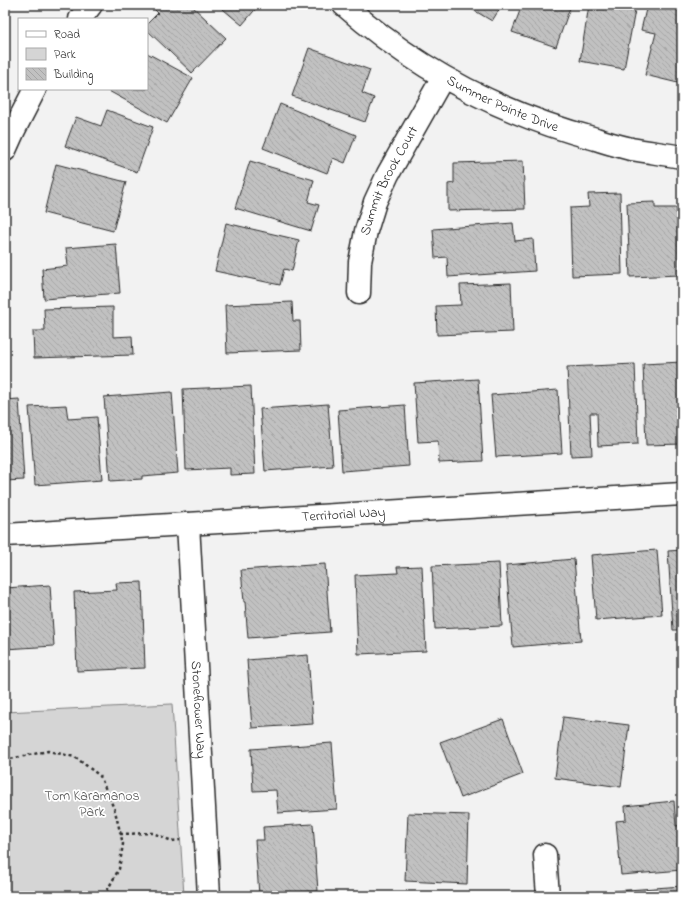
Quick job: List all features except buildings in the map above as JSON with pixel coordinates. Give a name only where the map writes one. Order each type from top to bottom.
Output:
[{"type":"street","points":[[81,18],[91,5]]},
{"type":"street","name":"Summer Pointe Drive","points":[[344,5],[368,27],[395,47],[443,77],[502,107],[565,131],[630,149],[682,157]]},
{"type":"street","name":"Summit Brook Court","points":[[359,293],[360,262],[366,231],[375,202],[388,174],[443,77]]},
{"type":"street","points":[[5,150],[34,90]]},
{"type":"street","name":"Territorial Way","points":[[5,535],[682,494]]},
{"type":"street","name":"Stoneflower Way","points":[[188,524],[209,896]]},
{"type":"street","points":[[544,855],[548,896]]},
{"type":"path","points":[[5,760],[48,751],[75,757],[100,776],[115,811],[123,844],[119,869],[104,896]]},
{"type":"path","points":[[120,834],[153,833],[172,841],[206,840]]},
{"type":"green space","name":"Tom Karamanos Park","points":[[172,704],[184,896],[5,896],[5,712]]}]
